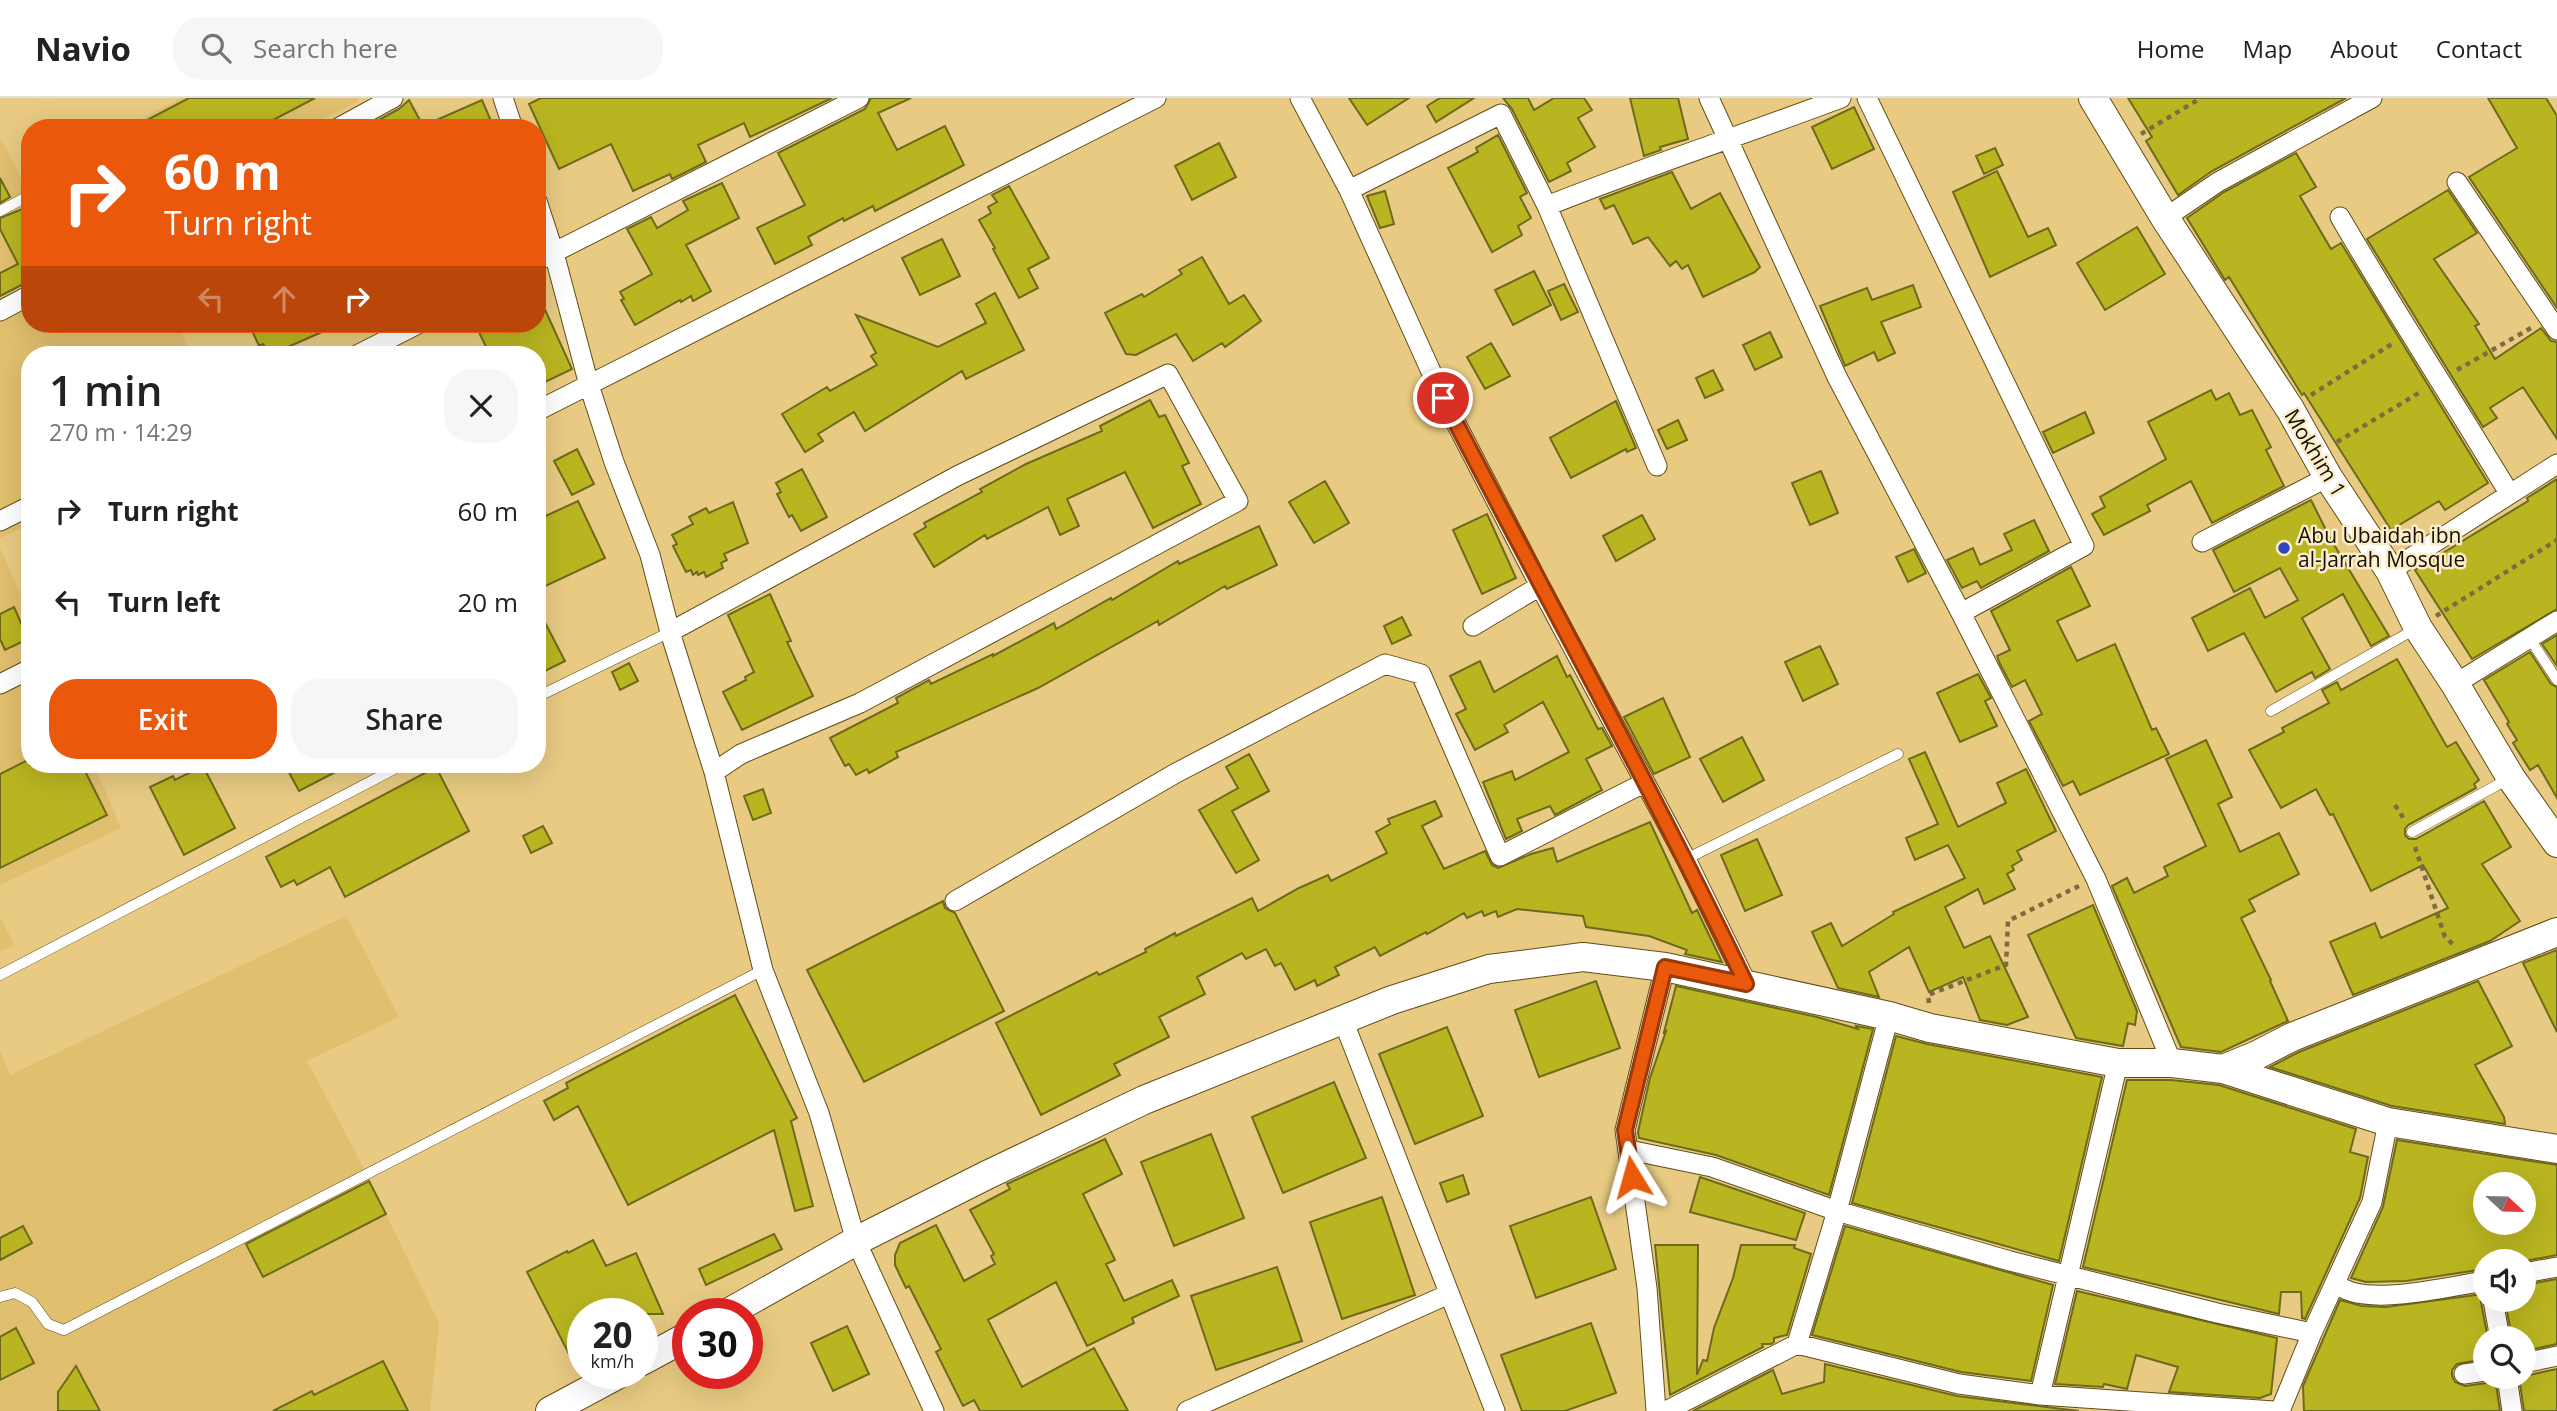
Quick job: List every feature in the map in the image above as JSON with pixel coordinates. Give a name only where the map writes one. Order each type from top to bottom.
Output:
[{"type":"street","points":[[354,119],[393,98]]},
{"type":"street","points":[[503,98],[510,119]]},
{"type":"street","points":[[859,98],[546,257],[614,462],[650,555],[670,632],[714,772],[763,970],[820,1113],[856,1241],[934,1411]]},
{"type":"street","points":[[546,406],[1156,98]]},
{"type":"street","points":[[1300,98],[1349,190],[1443,398],[1686,859],[1746,984]]},
{"type":"street","points":[[1709,98],[1837,377],[1961,613],[2095,879],[2172,1063]]},
{"type":"street","points":[[1547,206],[1627,174],[1727,141],[1841,98]]},
{"type":"street","points":[[1867,98],[2084,546],[1961,613]]},
{"type":"street","name":"Mokhim 1","points":[[2093,98],[2165,218],[2290,409],[2328,477],[2390,571],[2418,628],[2511,778],[2557,844]]},
{"type":"street","points":[[2165,218],[2218,182],[2372,98]]},
{"type":"street","points":[[1349,190],[1501,114],[1547,206],[1657,466]]},
{"type":"street","points":[[2457,182],[2557,330]]},
{"type":"street","points":[[2340,216],[2509,493]]},
{"type":"street","points":[[0,311],[21,300]]},
{"type":"street","points":[[375,346],[400,333]]},
{"type":"street","points":[[670,632],[957,476],[1168,374],[1238,502],[860,703],[741,754],[714,772]]},
{"type":"street","points":[[2390,571],[2557,464]]},
{"type":"street","points":[[2202,542],[2328,477]]},
{"type":"street","points":[[0,521],[21,510]]},
{"type":"street","points":[[1473,626],[1540,586]]},
{"type":"street","points":[[2455,684],[2557,621]]},
{"type":"street","points":[[955,901],[1176,773],[1385,664],[1421,674],[1500,856],[1644,783]]},
{"type":"street","points":[[0,684],[21,674]]},
{"type":"street","points":[[2223,1069],[2292,1037],[2557,932]]},
{"type":"street","points":[[754,1298],[856,1241],[1144,1100],[1392,1000],[1489,969],[1583,957],[1665,967],[1889,1016],[1930,1028],[2118,1063],[2172,1063],[2223,1069],[2388,1122],[2557,1149]]},
{"type":"street","points":[[1656,1411],[1647,1288],[1625,1130],[1665,967]]},
{"type":"street","points":[[1797,1344],[1837,1211],[1889,1016]]},
{"type":"street","points":[[1343,1020],[1495,1411]]},
{"type":"street","points":[[2040,1395],[2118,1063]]},
{"type":"street","points":[[2280,1411],[2312,1333],[2372,1202],[2388,1122]]},
{"type":"street","points":[[1629,1150],[1712,1167],[1837,1211],[2010,1261],[2217,1313],[2312,1333]]},
{"type":"street","points":[[2536,1271],[2557,1267]]},
{"type":"street","points":[[2336,1283],[2350,1293],[2381,1296],[2473,1283]]},
{"type":"street","points":[[1186,1411],[1449,1294]]},
{"type":"street","points":[[1666,1411],[1797,1344],[1959,1384],[2040,1395],[2274,1411]]},
{"type":"street","points":[[2536,1360],[2557,1356]]},
{"type":"street","points":[[2464,1374],[2473,1373]]},
{"type":"street","points":[[550,1411],[592,1389]]},
{"type":"street","points":[[2509,1389],[2512,1411]]},
{"type":"lane","points":[[0,211],[21,200]]},
{"type":"lane","points":[[2271,711],[2418,628]]},
{"type":"lane","points":[[546,693],[670,632]]},
{"type":"lane","points":[[2530,639],[2557,680]]},
{"type":"lane","points":[[1686,859],[1898,754]]},
{"type":"lane","points":[[0,975],[387,773]]},
{"type":"lane","points":[[2412,832],[2511,778]]},
{"type":"lane","points":[[0,1297],[15,1293],[32,1302],[48,1324],[64,1331],[763,970]]},
{"type":"path","points":[[2123,145],[2202,98]]},
{"type":"path","points":[[2290,409],[2410,334]]},
{"type":"path","points":[[2418,628],[2557,540]]},
{"type":"path","points":[[2395,805],[2412,832],[2417,855],[2445,937],[2475,964]]},
{"type":"path","points":[[1930,1028],[1928,995],[2006,965],[2008,920],[2095,879]]},
{"type":"shaded area","points":[[181,98],[357,98],[358,101],[323,119],[142,119]]},
{"type":"shaded area","points":[[0,138],[21,177],[21,333],[182,333],[187,346],[21,346],[21,528],[0,538]]},
{"type":"shaded area","points":[[0,548],[21,596],[21,773],[97,773],[121,828],[0,885]]},
{"type":"shaded area","points":[[346,916],[399,1017],[307,1061],[356,1153],[439,1323],[430,1411],[0,1411],[0,1051],[10,1075]]},
{"type":"shaded area","points":[[0,917],[15,946],[0,951]]},
{"type":"building","points":[[189,98],[315,98],[275,119],[149,119]]},
{"type":"building","points":[[541,98],[832,98],[750,137],[744,123],[698,145],[706,162],[672,179],[670,174],[633,191],[611,144],[559,169],[546,141],[546,119],[536,119],[529,104]]},
{"type":"building","points":[[871,98],[911,98],[878,113],[897,150],[945,126],[964,165],[875,211],[873,206],[844,221],[843,218],[808,237],[812,245],[775,264],[757,228],[805,205],[778,153],[865,109]]},
{"type":"building","points":[[1349,98],[1409,98],[1367,125]]},
{"type":"building","points":[[1440,98],[1474,98],[1436,122],[1427,106]]},
{"type":"building","points":[[1503,98],[1528,98],[1534,110],[1554,98],[1584,98],[1592,110],[1578,118],[1595,147],[1567,163],[1571,171],[1549,182],[1512,109]]},
{"type":"building","points":[[1630,98],[1678,98],[1688,139],[1660,147],[1661,150],[1644,156]]},
{"type":"building","points":[[2128,98],[2346,98],[2212,171],[2178,195],[2146,141],[2152,137]]},
{"type":"building","points":[[2488,98],[2546,98],[2557,116],[2557,308],[2469,177],[2517,148]]},
{"type":"building","points":[[409,100],[419,119],[381,119]]},
{"type":"building","points":[[482,100],[490,119],[439,119]]},
{"type":"building","points":[[1854,107],[1874,149],[1832,169],[1812,127]]},
{"type":"building","points":[[1498,135],[1527,193],[1520,197],[1531,218],[1518,226],[1522,235],[1492,252],[1448,168],[1478,152],[1476,148]]},
{"type":"building","points":[[1219,143],[1236,177],[1192,200],[1175,166]]},
{"type":"building","points":[[1995,148],[2003,165],[1984,174],[1976,156]]},
{"type":"building","points":[[2296,153],[2316,187],[2300,196],[2331,249],[2341,243],[2488,483],[2445,510],[2439,501],[2391,530],[2304,393],[2302,395],[2229,277],[2225,280],[2187,218],[2224,192]]},
{"type":"building","points":[[1997,171],[2028,237],[2048,228],[2056,245],[1990,277],[1953,192]]},
{"type":"building","points":[[1672,172],[1691,209],[1720,193],[1760,267],[1755,272],[1703,297],[1688,265],[1682,269],[1676,261],[1670,266],[1648,237],[1633,244],[1614,205],[1605,209],[1600,199]]},
{"type":"building","points":[[0,178],[10,197],[0,203]]},
{"type":"building","points":[[722,183],[739,218],[686,245],[711,291],[693,301],[691,296],[681,302],[680,300],[635,325],[621,300],[624,299],[620,292],[652,274],[627,229],[651,217],[657,228],[688,210],[683,201]]},
{"type":"building","points":[[1009,186],[1049,258],[1028,269],[1038,288],[1019,298],[979,220],[991,213],[988,207],[997,202],[992,195]]},
{"type":"building","points":[[2448,190],[2477,233],[2434,259],[2479,324],[2475,326],[2495,359],[2541,328],[2551,341],[2557,342],[2557,439],[2523,387],[2490,408],[2497,418],[2483,427],[2367,239]]},
{"type":"building","points":[[1385,191],[1394,224],[1380,228],[1367,196]]},
{"type":"building","points":[[21,210],[21,285],[0,296],[0,273],[18,264],[0,229],[0,218]]},
{"type":"building","points":[[2137,227],[2165,274],[2105,310],[2077,263]]},
{"type":"building","points":[[942,239],[960,276],[920,295],[902,258]]},
{"type":"building","points":[[1202,257],[1229,304],[1244,295],[1261,321],[1225,347],[1222,343],[1193,361],[1176,334],[1136,355],[1126,354],[1105,313],[1142,294],[1144,297],[1182,274],[1179,270]]},
{"type":"building","points":[[1534,271],[1551,305],[1513,325],[1495,290]]},
{"type":"building","points":[[1564,284],[1578,312],[1561,320],[1548,291]]},
{"type":"building","points":[[1913,285],[1921,307],[1881,322],[1895,353],[1878,361],[1874,352],[1845,366],[1820,306],[1867,288],[1872,300]]},
{"type":"building","points":[[995,293],[1024,350],[966,379],[962,371],[865,431],[854,412],[818,434],[823,441],[805,452],[782,414],[827,387],[830,391],[877,365],[871,356],[876,353],[856,315],[938,347],[986,323],[976,304]]},
{"type":"building","points":[[546,312],[572,369],[546,382],[546,346],[486,346],[479,333],[546,333]]},
{"type":"building","points":[[1770,332],[1782,357],[1755,370],[1743,345]]},
{"type":"building","points":[[253,333],[320,333],[290,346],[259,346]]},
{"type":"building","points":[[1491,343],[1510,376],[1485,389],[1467,357]]},
{"type":"building","points":[[1713,370],[1723,390],[1705,398],[1696,378]]},
{"type":"building","points":[[2211,390],[2216,400],[2229,393],[2240,415],[2252,410],[2271,447],[2266,450],[2284,486],[2212,523],[2191,481],[2147,505],[2150,511],[2104,535],[2092,514],[2105,507],[2100,497],[2166,459],[2148,422]]},
{"type":"building","points":[[1150,400],[1159,417],[1165,415],[1189,463],[1182,466],[1201,504],[1153,528],[1125,472],[1067,499],[1079,526],[1060,535],[1048,507],[987,539],[985,535],[934,567],[914,534],[926,527],[924,523],[982,492],[980,489],[1026,464],[1102,431],[1100,426]]},
{"type":"building","points":[[1616,401],[1636,448],[1627,452],[1626,449],[1571,478],[1550,438]]},
{"type":"building","points":[[2085,412],[2094,433],[2053,453],[2043,432]]},
{"type":"building","points":[[1678,420],[1687,440],[1667,449],[1658,430]]},
{"type":"building","points":[[577,449],[594,484],[572,495],[554,461]]},
{"type":"building","points":[[802,469],[827,517],[801,531],[792,515],[789,517],[777,494],[781,492],[776,483]]},
{"type":"building","points":[[1821,471],[1838,513],[1810,525],[1792,483]]},
{"type":"building","points":[[2557,479],[2557,609],[2472,659],[2415,570],[2528,501],[2527,498]]},
{"type":"building","points":[[1325,481],[1349,523],[1314,543],[1289,502]]},
{"type":"building","points":[[2311,500],[2330,538],[2389,636],[2371,646],[2343,594],[2302,618],[2330,669],[2315,678],[2312,672],[2276,692],[2244,633],[2208,651],[2192,618],[2250,588],[2265,618],[2298,600],[2280,568],[2234,592],[2213,550]]},
{"type":"building","points":[[578,501],[605,558],[546,586],[546,516]]},
{"type":"building","points":[[733,502],[748,543],[724,554],[727,560],[721,563],[723,568],[706,577],[704,572],[693,575],[691,570],[686,572],[673,546],[677,544],[672,535],[693,524],[689,517],[706,508],[709,513]]},
{"type":"building","points":[[1487,514],[1516,578],[1482,594],[1453,530]]},
{"type":"building","points":[[1642,515],[1655,539],[1616,561],[1603,536]]},
{"type":"building","points":[[2034,520],[2049,551],[1981,588],[1977,581],[1962,588],[1947,560],[1973,548],[1980,565],[2012,550],[2004,534]]},
{"type":"building","points":[[1259,526],[1277,565],[1227,589],[1225,586],[1159,625],[1158,621],[1038,688],[896,752],[898,757],[869,773],[867,769],[856,775],[849,764],[845,766],[830,738],[898,703],[896,698],[929,680],[931,684],[993,656],[1054,623],[1056,629],[1178,561],[1179,564]]},
{"type":"building","points":[[1914,549],[1926,573],[1908,582],[1896,557]]},
{"type":"building","points":[[2071,567],[2090,606],[2057,621],[2077,661],[2115,644],[2152,730],[2156,728],[2169,754],[2080,795],[2073,781],[2063,786],[2029,721],[2042,714],[2025,680],[2012,687],[2000,664],[1997,656],[2010,650],[1991,611]]},
{"type":"building","points":[[770,594],[791,641],[787,642],[813,696],[742,730],[723,692],[746,680],[745,677],[754,672],[728,615]]},
{"type":"building","points":[[14,607],[21,623],[21,642],[5,650],[0,639],[0,614]]},
{"type":"building","points":[[1402,617],[1411,635],[1392,644],[1384,626]]},
{"type":"building","points":[[546,624],[565,661],[546,670]]},
{"type":"building","points":[[2557,635],[2557,666],[2542,644]]},
{"type":"building","points":[[1820,646],[1838,684],[1803,701],[1785,662]]},
{"type":"building","points":[[2530,652],[2551,684],[2557,687],[2557,798],[2538,765],[2530,770],[2513,743],[2517,740],[2507,724],[2509,722],[2484,680]]},
{"type":"building","points":[[1557,656],[1598,729],[1602,728],[1612,746],[1586,759],[1602,790],[1555,815],[1550,806],[1517,819],[1522,831],[1506,839],[1483,782],[1512,771],[1515,780],[1569,752],[1543,702],[1504,725],[1508,732],[1475,750],[1456,714],[1466,709],[1450,676],[1480,661],[1494,692]]},
{"type":"building","points":[[2397,659],[2447,747],[2456,742],[2479,780],[2474,784],[2476,788],[2408,825],[2405,835],[2409,839],[2416,839],[2484,801],[2511,847],[2482,864],[2520,921],[2490,941],[2353,995],[2330,942],[2375,923],[2381,938],[2448,908],[2423,865],[2371,891],[2333,814],[2330,815],[2316,789],[2281,808],[2249,750],[2284,732],[2282,728],[2329,703],[2322,690],[2337,682],[2341,690]]},
{"type":"building","points":[[629,663],[638,681],[620,690],[612,672]]},
{"type":"building","points":[[1978,674],[1991,698],[1985,701],[1997,726],[1960,742],[1937,693]]},
{"type":"building","points":[[1663,698],[1690,757],[1654,774],[1624,717]]},
{"type":"building","points":[[1742,737],[1764,780],[1723,802],[1700,759]]},
{"type":"building","points":[[2206,740],[2232,797],[2218,804],[2240,852],[2279,833],[2299,874],[2249,900],[2255,911],[2241,918],[2288,1021],[2221,1052],[2181,1047],[2112,886],[2127,878],[2134,893],[2168,876],[2164,867],[2206,846],[2166,759]]},
{"type":"building","points":[[1925,752],[1958,827],[2006,803],[1997,783],[2026,769],[2056,831],[2017,851],[2022,860],[2012,866],[2014,870],[2007,874],[2015,889],[1984,904],[1978,889],[1945,907],[1964,948],[1990,936],[2028,1017],[2007,1025],[1980,1020],[1963,977],[1929,992],[1909,947],[1869,972],[1879,997],[1838,988],[1812,932],[1831,923],[1842,946],[1894,914],[1893,912],[1965,878],[1948,845],[1915,860],[1906,838],[1938,824],[1909,759]]},
{"type":"building","points":[[1249,754],[1269,791],[1232,811],[1259,860],[1236,873],[1199,810],[1238,788],[1226,767]]},
{"type":"building","points":[[21,764],[21,773],[86,773],[107,815],[0,868],[0,774]]},
{"type":"building","points":[[189,773],[207,773],[235,828],[184,855],[150,787],[173,776],[175,780]]},
{"type":"building","points":[[289,773],[334,773],[299,791]]},
{"type":"building","points":[[425,773],[439,773],[469,831],[345,897],[330,867],[297,885],[294,880],[281,887],[266,857]]},
{"type":"building","points":[[763,789],[771,813],[753,820],[744,796]]},
{"type":"building","points":[[1435,801],[1442,816],[1422,826],[1444,869],[1485,851],[1492,865],[1498,868],[1553,848],[1557,862],[1650,822],[1692,913],[1697,910],[1722,962],[1685,954],[1687,950],[1649,936],[1586,927],[1583,916],[1517,909],[1498,917],[1496,911],[1484,916],[1482,911],[1467,918],[1464,913],[1380,956],[1375,947],[1335,967],[1339,975],[1317,986],[1315,980],[1295,990],[1281,963],[1275,966],[1266,949],[1246,959],[1242,953],[1197,977],[1205,994],[1159,1017],[1169,1037],[1114,1064],[1120,1075],[1041,1115],[996,1023],[1097,972],[1099,975],[1146,952],[1145,949],[1175,933],[1176,936],[1252,898],[1258,911],[1299,888],[1328,875],[1331,881],[1387,853],[1376,832],[1390,824],[1388,819]]},
{"type":"building","points":[[543,826],[552,843],[531,853],[523,836]]},
{"type":"building","points":[[1757,839],[1782,895],[1745,911],[1721,855]]},
{"type":"building","points":[[943,901],[945,908],[955,913],[1004,1011],[864,1082],[807,970]]},
{"type":"building","points":[[2093,905],[2137,1011],[2135,1025],[2128,1023],[2123,1046],[2076,1038],[2028,935]]},
{"type":"building","points":[[2557,950],[2557,1032],[2523,963]]},
{"type":"building","points":[[1596,981],[1620,1048],[1539,1077],[1515,1010]]},
{"type":"building","points":[[2478,981],[2512,1046],[2475,1065],[2504,1117],[2505,1124],[2392,1106],[2270,1067],[2299,1052]]},
{"type":"building","points":[[1676,986],[1817,1017],[1858,1029],[1856,1026],[1873,1029],[1829,1195],[1716,1155],[1639,1138],[1650,1078],[1666,1031],[1664,1032]]},
{"type":"building","points":[[735,995],[797,1118],[791,1121],[813,1206],[795,1211],[774,1130],[628,1205],[578,1106],[554,1120],[544,1101],[568,1088],[566,1083]]},
{"type":"building","points":[[1447,1027],[1483,1116],[1415,1144],[1379,1054]]},
{"type":"building","points":[[1896,1036],[2102,1077],[2059,1261],[1852,1203]]},
{"type":"building","points":[[2127,1080],[2171,1080],[2219,1085],[2356,1129],[2350,1152],[2368,1157],[2360,1198],[2305,1319],[2302,1318],[2301,1292],[2281,1292],[2279,1314],[2083,1267]]},
{"type":"building","points":[[1334,1082],[1366,1158],[1283,1193],[1252,1117]]},
{"type":"building","points":[[1211,1134],[1244,1218],[1174,1246],[1141,1162]]},
{"type":"building","points":[[1105,1139],[1122,1174],[1083,1194],[1115,1260],[1106,1264],[1124,1301],[1172,1280],[1179,1296],[1132,1318],[1134,1323],[1087,1346],[1056,1282],[988,1320],[1022,1387],[1094,1348],[1128,1411],[980,1411],[974,1400],[963,1406],[936,1352],[941,1349],[909,1286],[906,1288],[895,1265],[895,1255],[900,1243],[936,1225],[964,1281],[995,1264],[991,1256],[994,1254],[970,1210],[1010,1189],[1007,1184]]},
{"type":"building","points":[[2397,1140],[2557,1165],[2557,1255],[2536,1259],[2536,1249],[2473,1249],[2473,1271],[2406,1281],[2366,1282],[2351,1278],[2383,1207]]},
{"type":"building","points":[[1463,1175],[1469,1194],[1447,1202],[1440,1183]]},
{"type":"building","points":[[1700,1177],[1805,1213],[1796,1240],[1690,1212]]},
{"type":"building","points":[[369,1181],[386,1214],[263,1277],[246,1244]]},
{"type":"building","points":[[1382,1197],[1415,1295],[1342,1319],[1310,1222]]},
{"type":"building","points":[[1591,1197],[1616,1269],[1536,1298],[1510,1226]]},
{"type":"building","points":[[23,1226],[32,1243],[0,1260],[0,1238]]},
{"type":"building","points":[[1845,1226],[2053,1285],[2031,1381],[1961,1372],[1812,1335]]},
{"type":"building","points":[[774,1234],[782,1249],[706,1285],[699,1269]]},
{"type":"building","points":[[593,1240],[606,1266],[636,1253],[656,1298],[567,1298],[567,1350],[527,1272],[567,1251],[568,1253]]},
{"type":"building","points":[[1655,1245],[1698,1245],[1697,1375],[1703,1360],[1707,1361],[1714,1328],[1733,1278],[1741,1245],[1795,1245],[1794,1248],[1811,1254],[1787,1335],[1774,1338],[1771,1344],[1762,1344],[1763,1347],[1670,1395]]},
{"type":"building","points":[[1277,1267],[1302,1341],[1216,1370],[1191,1296]]},
{"type":"building","points":[[2557,1279],[2557,1344],[2536,1348],[2536,1326],[2510,1326],[2507,1312],[2536,1312],[2536,1283]]},
{"type":"building","points":[[2077,1291],[2277,1338],[2271,1394],[2260,1398],[2169,1392],[2178,1367],[2136,1355],[2127,1389],[2104,1384],[2103,1387],[2055,1384]]},
{"type":"building","points":[[2473,1295],[2473,1312],[2483,1312],[2486,1326],[2473,1326],[2473,1361],[2457,1364],[2452,1370],[2452,1376],[2455,1382],[2465,1386],[2473,1385],[2473,1389],[2497,1389],[2500,1411],[2304,1411],[2303,1386],[2340,1300],[2362,1306],[2386,1307]]},
{"type":"building","points":[[1591,1323],[1616,1393],[1565,1411],[1522,1411],[1501,1355]]},
{"type":"building","points":[[847,1326],[869,1374],[833,1391],[811,1343]]},
{"type":"building","points":[[16,1328],[34,1363],[0,1380],[0,1337]]},
{"type":"building","points":[[383,1361],[408,1411],[273,1411],[312,1391],[314,1395]]},
{"type":"building","points":[[1825,1364],[1957,1396],[2079,1411],[1693,1411],[1773,1370],[1782,1394],[1824,1382]]},
{"type":"building","points":[[76,1366],[100,1411],[58,1411],[58,1392]]},
{"type":"building","points":[[2557,1369],[2557,1411],[2524,1411],[2521,1389],[2536,1389],[2536,1373]]},
{"type":"place","name":"Abu Ubaidah ibn al-Jarrah Mosque","points":[[2284,548]]},
{"type":"route","points":[[1443,398],[1686,859],[1746,984],[1665,967],[1625,1130],[1632,1177]]}]
